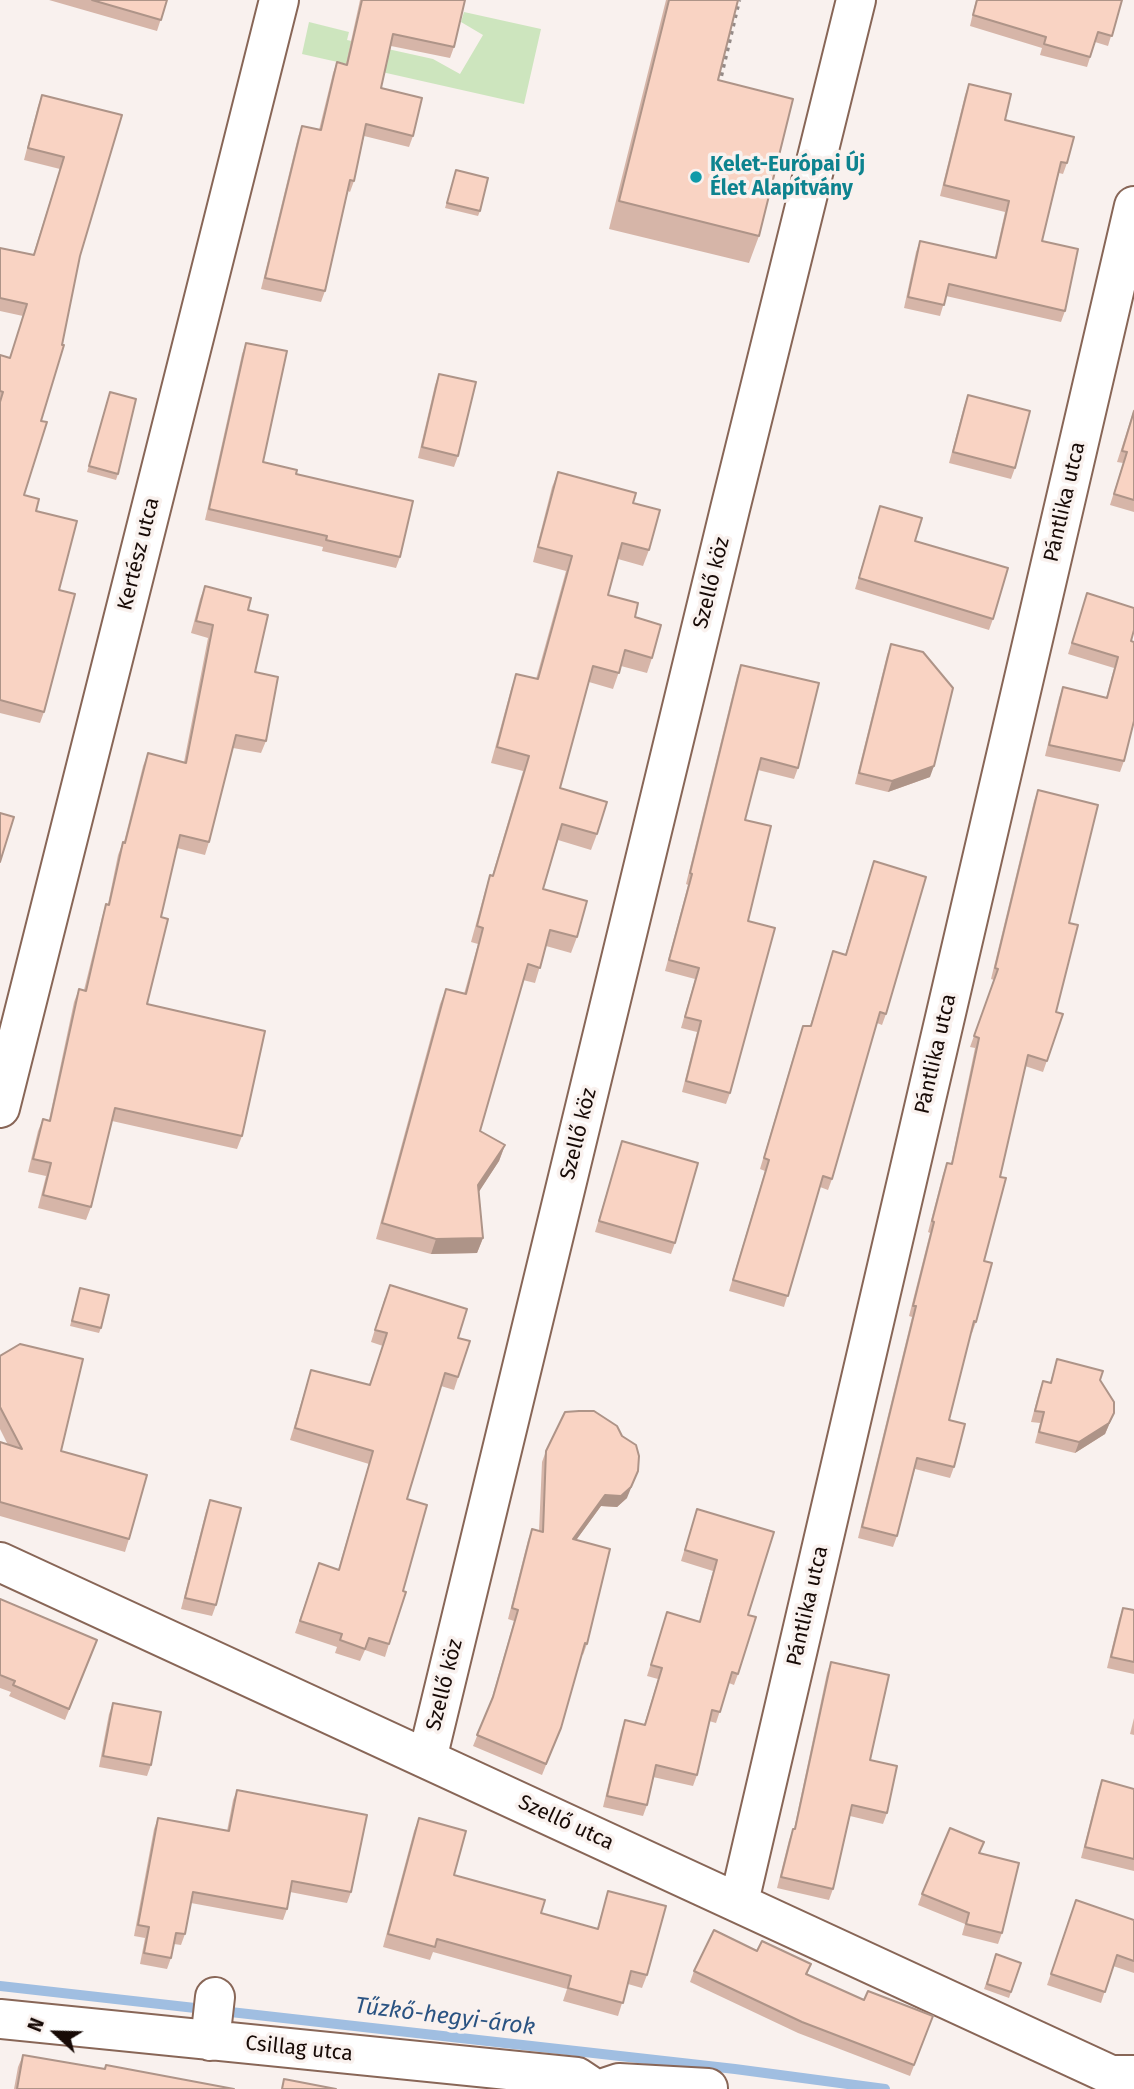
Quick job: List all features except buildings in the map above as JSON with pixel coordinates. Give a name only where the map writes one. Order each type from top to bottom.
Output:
[{"type":"street","name":"Kertész utca","points":[[0,1108],[279,0]]},
{"type":"street","name":"Szellő köz","points":[[427,1759],[856,0]]},
{"type":"street","name":"Pántlika utca","points":[[738,1902],[1134,206]]},
{"type":"street","name":"Szellő utca","points":[[0,1562],[1111,2075],[1134,2075]]},
{"type":"street","points":[[210,2040],[215,1997]]},
{"type":"street","name":"Csillag utca","points":[[0,2020],[577,2077],[595,2089]]},
{"type":"street","points":[[601,2089],[619,2083],[708,2088]]},
{"type":"path","points":[[719,86],[739,0]]},
{"type":"green space","points":[[464,12],[541,29],[524,104],[302,54],[309,22],[349,32],[347,40],[433,59],[460,74],[483,35],[461,22]]},
{"type":"waterway","name":"Tűzkő-hegyi-árok","points":[[0,1986],[735,2069],[885,2089]]},
{"type":"place","name":"Kelet-Európai Új Élet Alapítvány","points":[[696,177]]}]
